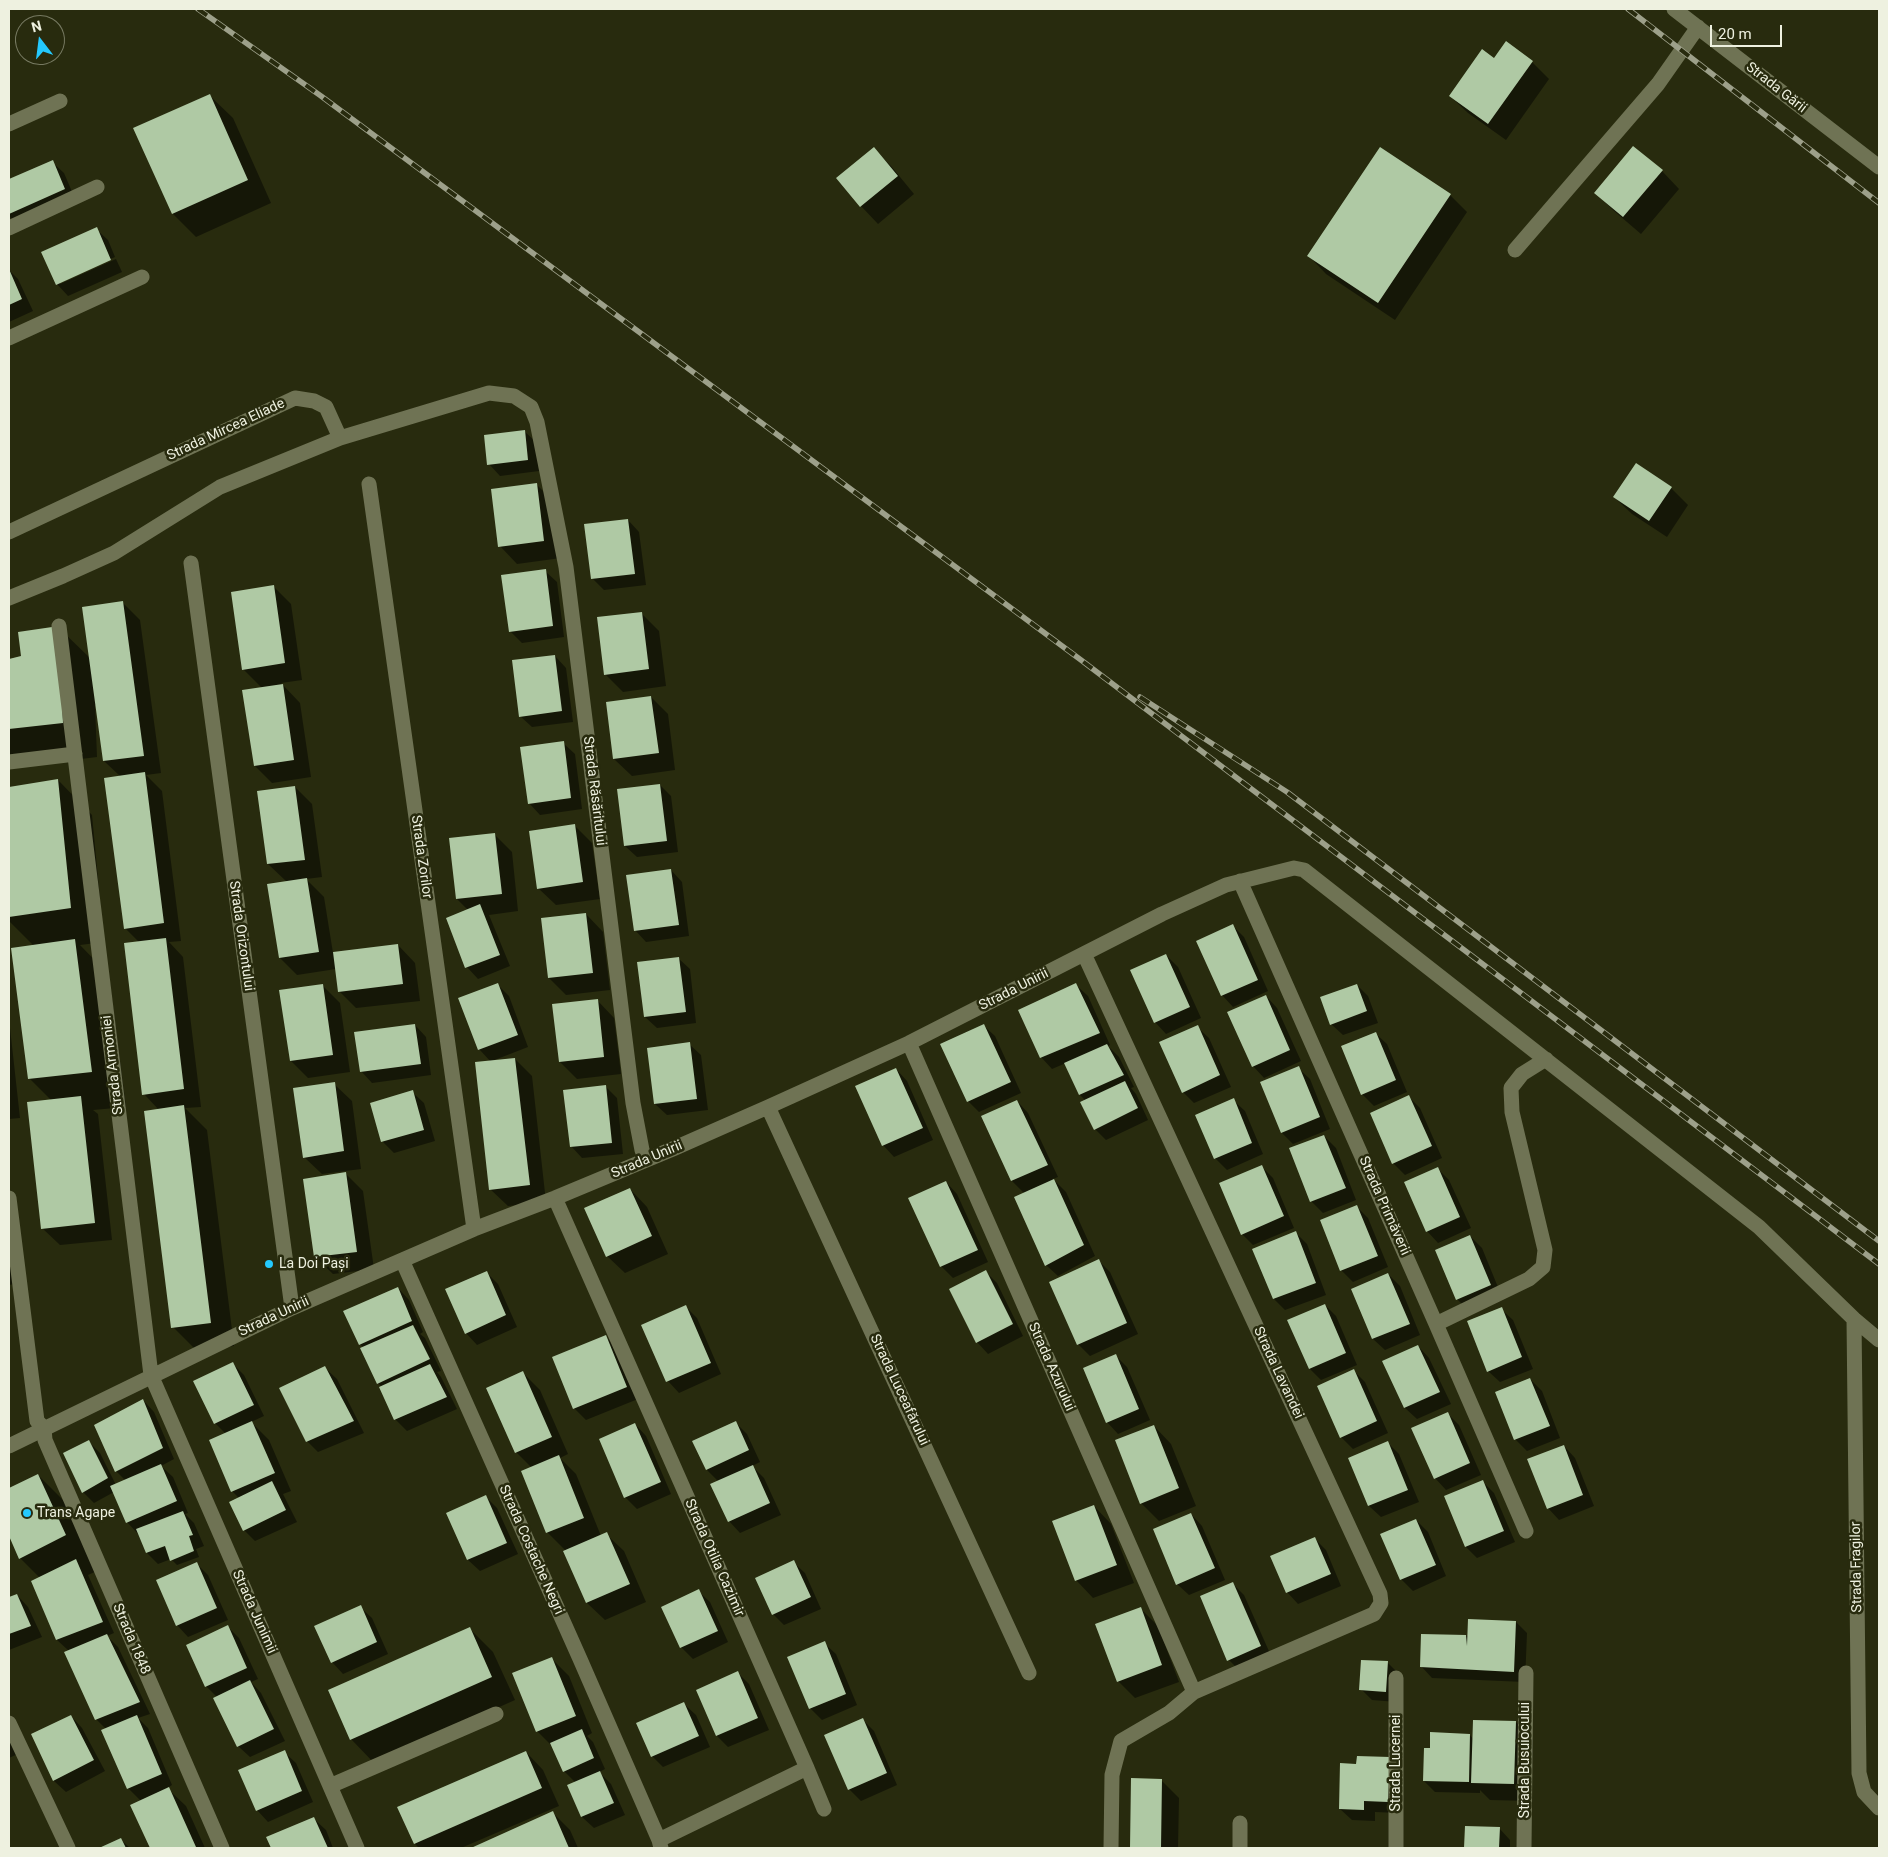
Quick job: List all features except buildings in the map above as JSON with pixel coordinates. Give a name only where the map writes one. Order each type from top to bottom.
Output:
[{"type":"street","name":"Strada Gării","points":[[1674,9],[1879,167]]},
{"type":"street","points":[[1516,250],[1658,84],[1698,28]]},
{"type":"street","points":[[9,124],[60,101]]},
{"type":"street","points":[[9,228],[97,187]]},
{"type":"street","points":[[9,338],[142,277]]},
{"type":"street","name":"Strada Răsăritului","points":[[340,438],[489,393],[514,396],[531,407],[537,422],[566,567],[633,1103],[642,1150],[646,1160]]},
{"type":"street","name":"Strada Mircea Eliade","points":[[9,532],[295,398],[314,400],[326,408],[340,438]]},
{"type":"street","points":[[9,598],[114,553],[220,487],[340,438]]},
{"type":"street","name":"Strada Zorilor","points":[[369,484],[474,1229]]},
{"type":"street","name":"Strada Orizontului","points":[[191,563],[292,1308]]},
{"type":"street","name":"Strada Armoniei","points":[[60,626],[151,1376]]},
{"type":"street","points":[[9,762],[75,754]]},
{"type":"street","name":"Strada Unirii","points":[[9,1446],[292,1308],[474,1229],[646,1160],[909,1043],[1162,914],[1226,885],[1294,868],[1304,870],[1759,1227],[1854,1319],[1879,1340]]},
{"type":"street","name":"Strada Primăverii","points":[[1240,881],[1526,1531]]},
{"type":"street","name":"Strada Lavandei","points":[[1084,954],[1380,1594],[1381,1603],[1374,1614],[1194,1692],[1169,1713],[1121,1740],[1112,1775],[1111,1848]]},
{"type":"street","name":"Strada Azurului","points":[[909,1043],[1194,1692]]},
{"type":"street","points":[[1436,1324],[1529,1279],[1543,1267],[1545,1250],[1512,1112],[1512,1088],[1522,1074],[1546,1059]]},
{"type":"street","name":"Strada Luceafǎrului","points":[[768,1107],[1029,1673]]},
{"type":"street","points":[[9,1198],[37,1421],[44,1428]]},
{"type":"street","name":"Strada Otilia Cazimir","points":[[555,1198],[824,1809]]},
{"type":"street","name":"Strada Costache Negri","points":[[402,1260],[660,1844]]},
{"type":"street","name":"Strada Fragilor","points":[[1854,1319],[1859,1773],[1864,1792],[1879,1808]]},
{"type":"street","name":"Strada Junimii","points":[[151,1376],[357,1848]]},
{"type":"street","name":"Strada 1848","points":[[44,1428],[45,1440],[222,1848]]},
{"type":"street","name":"Strada Busuiocului","points":[[1524,1848],[1526,1673]]},
{"type":"street","name":"Strada Lucernei","points":[[1396,1678],[1396,1848]]},
{"type":"street","points":[[330,1786],[496,1714]]},
{"type":"street","points":[[9,1723],[68,1848]]},
{"type":"street","points":[[660,1844],[807,1768]]},
{"type":"street","points":[[1240,1823],[1240,1848]]},
{"type":"railway","points":[[198,9],[321,96],[1081,660],[1879,1264]]},
{"type":"railway","points":[[1628,9],[1879,203]]},
{"type":"railway","points":[[1140,697],[1287,792],[1879,1241]]},
{"type":"place","name":"La Doi Pași","points":[[269,1264]]},
{"type":"place","name":"Trans Agape","points":[[27,1513]]}]
